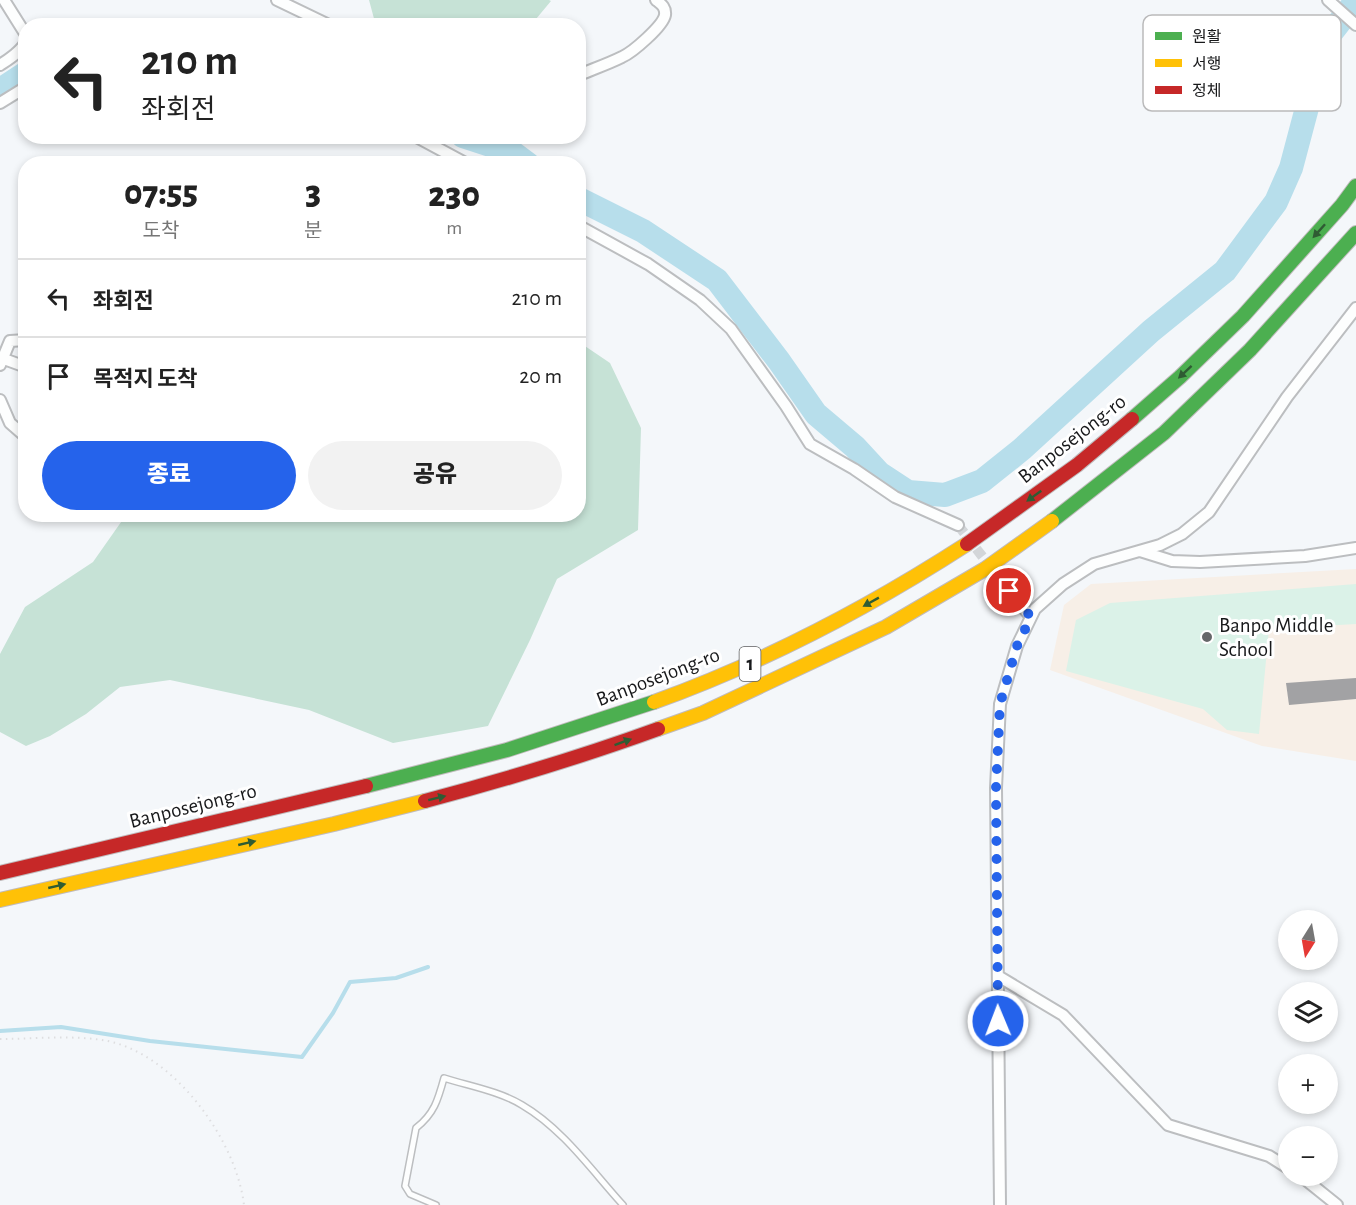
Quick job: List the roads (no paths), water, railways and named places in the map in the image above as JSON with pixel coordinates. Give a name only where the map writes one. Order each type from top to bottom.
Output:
[{"type":"highway","name":"Banposejong-ro","points":[[0,873],[431,771],[510,750],[693,688],[792,645],[875,601],[973,540],[1059,478],[1144,410],[1231,328],[1342,205],[1356,186]]},
{"type":"highway","name":"1","points":[[0,900],[334,824],[516,777],[596,752],[703,713],[865,638],[985,569],[1076,504],[1164,433],[1250,350],[1356,234]]},
{"type":"street","points":[[4,0],[18,22]]},
{"type":"street","points":[[277,0],[315,18]]},
{"type":"street","points":[[586,72],[624,57],[662,22],[665,14],[663,6],[656,0]]},
{"type":"street","points":[[1328,0],[1356,25]]},
{"type":"street","points":[[0,65],[18,52]]},
{"type":"street","points":[[0,103],[18,92]]},
{"type":"street","points":[[430,144],[452,156]]},
{"type":"street","points":[[586,230],[648,264],[708,307],[731,329],[810,444],[854,469],[895,497],[958,525]]},
{"type":"street","points":[[1000,1205],[996,788],[1000,704],[1017,646],[1035,609],[1063,584],[1094,564],[1160,545],[1182,534],[1209,512],[1287,398],[1356,308]]},
{"type":"street","points":[[18,340],[10,340],[2,362],[18,365]]},
{"type":"street","points":[[0,400],[10,423],[18,430]]},
{"type":"street","points":[[1139,550],[1172,561],[1200,562],[1305,556],[1356,548]]},
{"type":"street","points":[[1009,591],[1031,617]]},
{"type":"street","points":[[998,976],[1063,1015],[1168,1125],[1269,1156],[1278,1162]]},
{"type":"street","points":[[1313,1186],[1337,1205]]},
{"type":"lane","points":[[436,1205],[410,1194],[405,1186],[416,1128],[428,1118],[438,1100],[444,1078],[507,1097],[522,1104],[552,1126],[623,1205]]},
{"type":"waterway","points":[[1341,20],[1356,1]]},
{"type":"waterway","points":[[0,90],[18,78]]},
{"type":"waterway","points":[[586,202],[643,231],[717,280],[816,414],[855,447],[879,473],[908,492],[945,495],[982,481],[1022,449],[1151,331],[1225,271],[1276,202],[1291,168],[1306,111]]},
{"type":"waterway","points":[[488,144],[517,156]]},
{"type":"waterway","points":[[0,1031],[61,1027],[150,1041],[302,1057],[333,1013],[350,982],[396,978],[428,967]]},
{"type":"tunnel","points":[[958,525],[1009,591]]},
{"type":"place","name":"Banpo Middle School","points":[[1207,637]]}]
